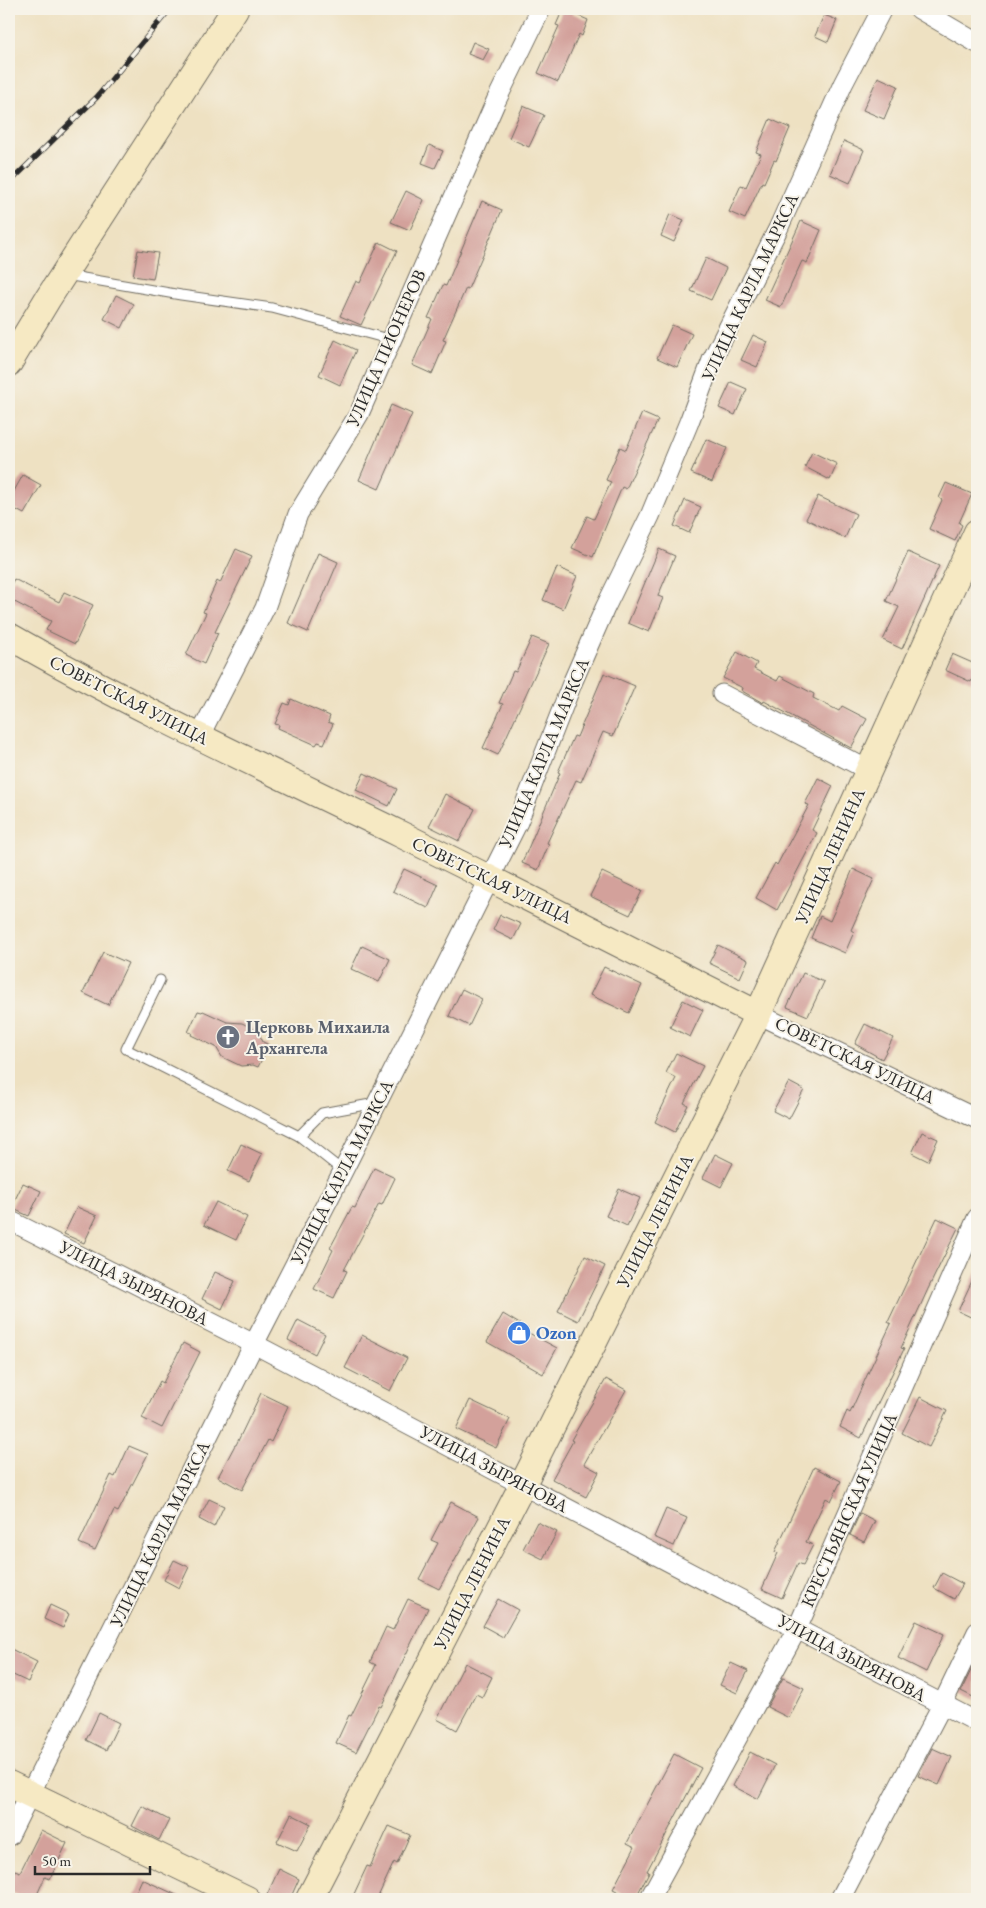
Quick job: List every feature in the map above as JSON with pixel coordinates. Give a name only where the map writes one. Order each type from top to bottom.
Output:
[{"type":"main road","points":[[9,363],[64,274],[235,9]]},
{"type":"main road","name":"УЛИЦА ЛЕНИНА","points":[[309,1899],[523,1484],[758,1014],[977,532]]},
{"type":"main road","name":"СОВЕТСКАЯ УЛИЦА","points":[[9,636],[76,675],[489,878],[758,1014]]},
{"type":"main road","points":[[20,1789],[247,1899]]},
{"type":"street","name":"УЛИЦА ПИОНЕРОВ","points":[[199,737],[265,608],[298,514],[359,414],[496,101],[541,9]]},
{"type":"street","name":"УЛИЦА КАРЛА МАРКСА","points":[[9,1836],[20,1789],[344,1171],[518,822],[573,680],[605,608],[650,516],[689,422],[712,360],[778,229],[843,84],[882,9]]},
{"type":"street","points":[[919,9],[977,43]]},
{"type":"street","points":[[722,694],[868,770]]},
{"type":"street","name":"СОВЕТСКАЯ УЛИЦА","points":[[758,1014],[977,1119]]},
{"type":"street","name":"КРЕСТЬЯНСКАЯ УЛИЦА","points":[[649,1899],[797,1629],[977,1218]]},
{"type":"street","name":"УЛИЦА ЗЫРЯНОВА","points":[[9,1220],[254,1344],[977,1722]]},
{"type":"street","points":[[840,1899],[942,1705],[977,1632]]},
{"type":"lane","points":[[64,274],[124,286],[272,308],[392,340]]},
{"type":"lane","points":[[160,980],[126,1049],[299,1136],[344,1171]]},
{"type":"lane","points":[[299,1136],[322,1113],[377,1103]]},
{"type":"building","points":[[563,9],[588,20],[582,36],[579,34],[558,82],[538,73],[559,26],[556,25]]},
{"type":"building","points":[[824,15],[837,20],[828,42],[815,36]]},
{"type":"building","points":[[473,42],[489,49],[483,60],[468,54]]},
{"type":"building","points":[[878,77],[898,86],[884,119],[863,110]]},
{"type":"building","points":[[523,106],[544,115],[529,147],[509,138]]},
{"type":"building","points":[[770,119],[790,128],[776,161],[774,160],[764,183],[762,182],[745,219],[729,212],[741,185],[746,187],[761,154],[756,152]]},
{"type":"building","points":[[844,141],[864,150],[850,183],[830,174]]},
{"type":"building","points":[[429,145],[443,151],[435,168],[422,163]]},
{"type":"building","points":[[406,191],[424,200],[410,230],[391,222]]},
{"type":"building","points":[[482,201],[502,210],[468,289],[466,288],[443,340],[446,341],[432,374],[412,365],[432,319],[428,318],[443,285],[446,286]]},
{"type":"building","points":[[670,214],[684,220],[674,242],[661,236]]},
{"type":"building","points":[[801,221],[821,230],[807,263],[802,261],[781,307],[765,300]]},
{"type":"building","points":[[379,242],[397,251],[361,325],[340,316],[356,281],[360,283]]},
{"type":"building","points":[[138,250],[158,253],[153,279],[133,276]]},
{"type":"building","points":[[706,258],[726,268],[711,300],[691,291]]},
{"type":"building","points":[[116,295],[134,304],[122,328],[104,319]]},
{"type":"building","points":[[672,325],[692,334],[677,367],[657,358]]},
{"type":"building","points":[[753,335],[768,342],[757,367],[741,360]]},
{"type":"building","points":[[335,340],[356,350],[340,385],[319,375]]},
{"type":"building","points":[[731,382],[747,389],[735,415],[719,408]]},
{"type":"building","points":[[391,405],[412,414],[379,489],[359,480]]},
{"type":"building","points":[[642,413],[658,420],[626,489],[622,487],[593,557],[572,548],[587,516],[594,519],[611,482],[606,480],[620,447],[626,450]]},
{"type":"building","points":[[706,439],[727,448],[712,482],[691,473]]},
{"type":"building","points":[[812,452],[837,464],[830,480],[805,467]]},
{"type":"building","points":[[23,475],[41,485],[24,514],[9,506],[9,500]]},
{"type":"building","points":[[946,483],[972,494],[959,523],[962,525],[955,541],[929,529],[942,500],[939,498]]},
{"type":"building","points":[[818,496],[856,514],[845,538],[806,519]]},
{"type":"building","points":[[685,500],[701,507],[689,533],[674,526]]},
{"type":"building","points":[[236,549],[252,556],[215,632],[218,633],[204,664],[186,655],[206,613],[203,612],[217,581],[220,583]]},
{"type":"building","points":[[659,549],[675,556],[658,596],[663,598],[649,632],[628,623]]},
{"type":"building","points":[[908,552],[939,566],[902,649],[883,640],[899,607],[886,601]]},
{"type":"building","points":[[318,553],[338,562],[308,632],[288,623]]},
{"type":"building","points":[[557,567],[577,576],[563,609],[543,600]]},
{"type":"building","points":[[14,579],[59,602],[64,592],[93,605],[75,644],[46,630],[51,621],[9,599],[9,588]]},
{"type":"building","points":[[532,637],[549,644],[498,755],[483,748],[503,704],[499,703],[513,671],[516,672]]},
{"type":"building","points":[[737,652],[757,663],[754,669],[777,681],[780,676],[814,694],[813,698],[839,711],[842,706],[867,719],[851,748],[764,701],[763,703],[742,691],[743,688],[723,678]]},
{"type":"building","points":[[952,654],[977,665],[971,682],[945,670]]},
{"type":"building","points":[[604,673],[635,686],[613,736],[603,732],[581,782],[576,780],[547,843],[549,844],[538,870],[522,863],[560,773],[558,772],[574,736],[577,737]]},
{"type":"building","points":[[291,699],[330,716],[328,722],[333,724],[324,744],[318,742],[316,745],[278,728],[279,725],[275,724],[284,703],[289,705]]},
{"type":"building","points":[[364,773],[397,789],[389,806],[356,790]]},
{"type":"building","points":[[818,778],[833,786],[812,830],[817,833],[777,910],[756,898],[775,863],[777,865],[809,805],[805,804]]},
{"type":"building","points":[[445,794],[475,809],[459,841],[429,826]]},
{"type":"building","points":[[404,869],[438,885],[428,908],[393,891]]},
{"type":"building","points":[[853,869],[874,879],[851,930],[854,932],[845,953],[811,938],[820,916],[830,921]]},
{"type":"building","points":[[602,872],[642,891],[630,915],[590,896]]},
{"type":"building","points":[[500,915],[521,924],[513,940],[493,930]]},
{"type":"building","points":[[718,945],[748,960],[740,978],[709,963]]},
{"type":"building","points":[[362,946],[390,959],[379,982],[351,969]]},
{"type":"building","points":[[103,952],[128,963],[108,1005],[83,993]]},
{"type":"building","points":[[604,967],[642,985],[629,1013],[590,995]]},
{"type":"building","points":[[803,973],[824,982],[808,1016],[787,1007]]},
{"type":"building","points":[[462,989],[482,999],[469,1026],[449,1016]]},
{"type":"building","points":[[683,1000],[703,1010],[690,1037],[670,1027]]},
{"type":"building","name":"Церковь Михаила Архангела","points":[[198,1011],[203,1011],[227,1022],[242,1023],[258,1031],[263,1042],[269,1045],[258,1067],[253,1065],[241,1066],[222,1057],[216,1047],[191,1035],[192,1033],[188,1032]]},
{"type":"building","points":[[865,1024],[893,1038],[882,1059],[855,1044]]},
{"type":"building","points":[[676,1053],[703,1066],[684,1103],[688,1105],[675,1132],[655,1122],[676,1078],[666,1073]]},
{"type":"building","points":[[789,1082],[804,1090],[789,1119],[773,1111]]},
{"type":"building","points":[[922,1132],[938,1139],[928,1161],[912,1153]]},
{"type":"building","points":[[241,1144],[262,1154],[249,1181],[228,1171]]},
{"type":"building","points":[[715,1154],[733,1163],[721,1187],[703,1178]]},
{"type":"building","points":[[374,1168],[395,1178],[382,1205],[379,1204],[344,1270],[347,1271],[334,1298],[314,1289],[333,1250],[330,1248],[352,1207],[355,1208]]},
{"type":"building","points":[[23,1183],[41,1191],[29,1216],[11,1208]]},
{"type":"building","points":[[619,1189],[640,1198],[627,1226],[606,1216]]},
{"type":"building","points":[[216,1202],[247,1217],[236,1240],[204,1225]]},
{"type":"building","points":[[77,1207],[97,1216],[84,1243],[64,1234]]},
{"type":"building","points":[[937,1218],[958,1228],[901,1348],[904,1349],[861,1438],[840,1427],[847,1411],[850,1413],[891,1324],[888,1322]]},
{"type":"building","points":[[585,1256],[605,1266],[578,1321],[558,1311]]},
{"type":"building","points":[[977,1270],[977,1320],[958,1311]]},
{"type":"building","points":[[215,1272],[235,1281],[222,1309],[202,1299]]},
{"type":"building","points":[[503,1314],[528,1329],[527,1332],[557,1348],[543,1374],[487,1342]]},
{"type":"building","points":[[298,1320],[325,1334],[315,1354],[288,1340]]},
{"type":"building","points":[[362,1335],[407,1358],[390,1391],[345,1368]]},
{"type":"building","points":[[183,1343],[200,1352],[162,1428],[142,1418],[160,1381],[163,1383]]},
{"type":"building","points":[[606,1379],[626,1390],[584,1464],[599,1472],[586,1497],[552,1479],[573,1441],[571,1440]]},
{"type":"building","points":[[261,1393],[288,1406],[271,1442],[268,1440],[242,1490],[218,1477]]},
{"type":"building","points":[[920,1397],[947,1411],[929,1447],[902,1433]]},
{"type":"building","points":[[470,1400],[510,1419],[496,1448],[456,1429]]},
{"type":"building","points":[[129,1446],[148,1454],[118,1512],[114,1510],[95,1550],[79,1543],[111,1475],[115,1477]]},
{"type":"building","points":[[814,1467],[841,1481],[831,1501],[826,1498],[806,1542],[813,1545],[803,1565],[798,1563],[782,1598],[762,1589],[778,1553],[775,1552]]},
{"type":"building","points":[[209,1499],[224,1506],[214,1527],[199,1519]]},
{"type":"building","points":[[451,1502],[479,1517],[439,1589],[419,1579],[438,1543],[431,1540]]},
{"type":"building","points":[[666,1509],[687,1518],[674,1546],[654,1537]]},
{"type":"building","points":[[860,1513],[875,1521],[864,1542],[850,1535]]},
{"type":"building","points":[[537,1522],[557,1532],[543,1559],[523,1549]]},
{"type":"building","points":[[174,1560],[189,1567],[179,1588],[164,1580]]},
{"type":"building","points":[[942,1573],[963,1584],[954,1599],[934,1588]]},
{"type":"building","points":[[408,1599],[428,1608],[381,1707],[379,1706],[356,1752],[336,1743],[376,1665],[370,1662],[386,1627],[393,1630]]},
{"type":"building","points":[[498,1599],[518,1610],[503,1637],[483,1626]]},
{"type":"building","points":[[50,1605],[69,1614],[63,1628],[44,1619]]},
{"type":"building","points":[[916,1621],[944,1634],[926,1672],[898,1658]]},
{"type":"building","points":[[9,1648],[37,1662],[28,1682],[9,1673]]},
{"type":"building","points":[[977,1658],[977,1699],[961,1691]]},
{"type":"building","points":[[465,1663],[492,1677],[482,1697],[476,1694],[457,1730],[437,1719]]},
{"type":"building","points":[[731,1663],[748,1671],[737,1693],[720,1685]]},
{"type":"building","points":[[783,1678],[804,1688],[789,1718],[767,1707]]},
{"type":"building","points":[[99,1713],[119,1723],[106,1750],[86,1740]]},
{"type":"building","points":[[932,1748],[952,1757],[939,1785],[918,1776]]},
{"type":"building","points":[[750,1752],[775,1765],[758,1799],[733,1786]]},
{"type":"building","points":[[674,1754],[701,1768],[647,1871],[649,1872],[635,1899],[632,1899],[613,1889],[635,1847],[627,1843]]},
{"type":"building","points":[[142,1806],[169,1820],[159,1840],[132,1826]]},
{"type":"building","points":[[291,1814],[311,1824],[297,1851],[277,1842]]},
{"type":"building","points":[[389,1826],[410,1835],[397,1864],[394,1862],[377,1899],[365,1899],[354,1894],[367,1866],[370,1867]]},
{"type":"building","points":[[41,1830],[67,1843],[50,1879],[45,1877],[35,1899],[26,1899],[9,1891],[9,1883],[15,1870],[20,1872]]},
{"type":"building","points":[[279,1869],[299,1879],[290,1899],[265,1899]]},
{"type":"building","points":[[142,1879],[185,1899],[133,1899]]},
{"type":"railway","points":[[9,183],[97,97],[170,9]]},
{"type":"place","name":"Церковь Михаила Архангела","points":[[228,1037]]},
{"type":"place","name":"Ozon","points":[[519,1333]]}]
